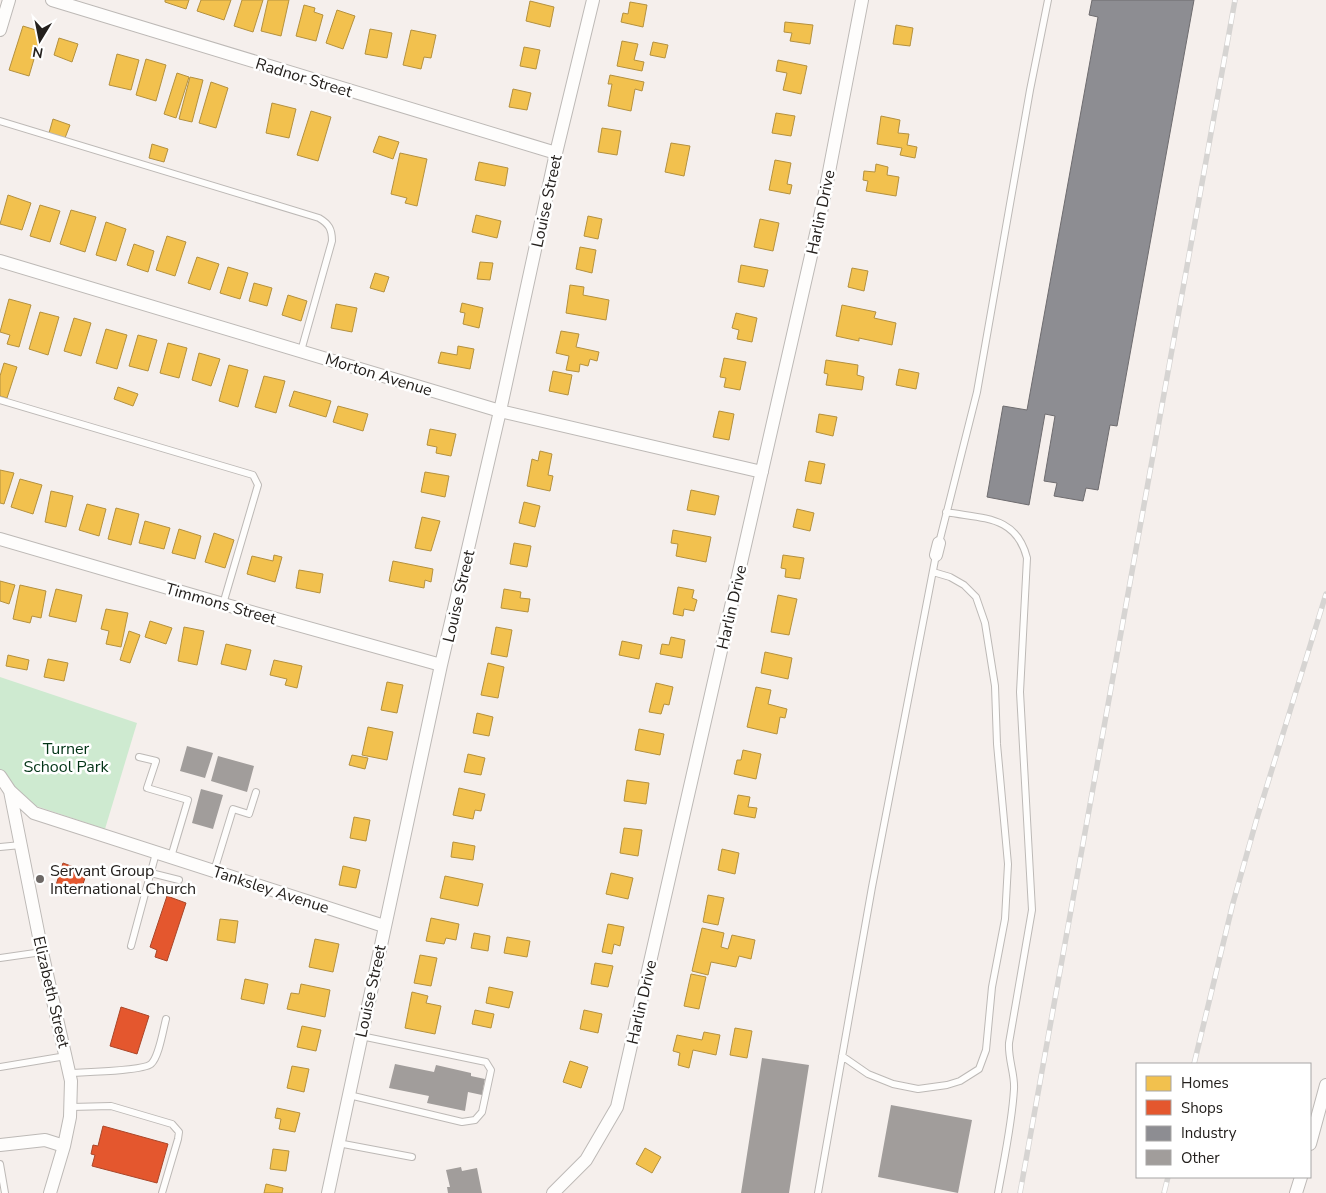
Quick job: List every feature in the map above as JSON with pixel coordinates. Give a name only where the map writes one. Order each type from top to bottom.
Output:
[{"type":"street","points":[[0,30],[9,0]]},
{"type":"street","name":"Radnor Street","points":[[52,0],[556,154]]},
{"type":"street","name":"Louise Street","points":[[328,1193],[384,926],[556,154],[593,0]]},
{"type":"street","name":"Harlin Drive","points":[[552,1193],[586,1160],[617,1107],[823,203],[862,0]]},
{"type":"street","name":"Morton Avenue","points":[[0,261],[500,411],[762,472]]},
{"type":"street","name":"Timmons Street","points":[[0,539],[442,665]]},
{"type":"street","name":"Tanksley Avenue","points":[[0,776],[10,791],[34,813],[384,926]]},
{"type":"street","name":"Elizabeth Street","points":[[10,791],[42,952],[70,1073],[72,1091],[64,1146],[50,1193]]},
{"type":"street","points":[[1311,1140],[1326,1085]]},
{"type":"street","points":[[0,1145],[45,1140],[64,1146]]},
{"type":"street","points":[[1296,1193],[1301,1178]]},
{"type":"lane","points":[[818,1193],[872,887],[933,572],[946,512],[977,392],[1030,90],[1048,0]]},
{"type":"lane","points":[[0,121],[319,218],[328,223],[332,231],[332,241],[301,351]]},
{"type":"lane","points":[[0,400],[253,475],[258,484],[223,604]]},
{"type":"lane","points":[[946,512],[1002,523],[1016,533],[1024,547],[1027,558],[1020,692],[1032,910],[1009,1043],[1008,1054],[1015,1086],[998,1193]]},
{"type":"lane","points":[[842,1056],[868,1074],[893,1084],[918,1089],[960,1081],[979,1069],[986,1050],[992,987],[1005,919],[1008,864],[997,744],[995,686],[985,623],[976,597],[964,585],[950,577],[933,572]]},
{"type":"lane","points":[[139,757],[156,762],[147,788],[188,800],[172,858]]},
{"type":"lane","points":[[214,871],[233,809],[249,814],[256,792]]},
{"type":"lane","points":[[0,847],[21,844]]},
{"type":"lane","points":[[131,946],[156,853]]},
{"type":"lane","points":[[151,873],[179,880]]},
{"type":"lane","points":[[0,958],[42,952]]},
{"type":"lane","points":[[70,1073],[132,1069],[151,1064],[156,1057],[166,1019]]},
{"type":"lane","points":[[348,1095],[462,1122],[475,1120],[482,1112],[491,1070],[486,1062],[361,1036]]},
{"type":"lane","points":[[0,1067],[66,1056]]},
{"type":"lane","points":[[71,1107],[111,1106],[172,1124],[179,1132],[178,1140],[162,1193]]},
{"type":"lane","points":[[338,1143],[412,1157]]},
{"type":"lane","points":[[0,1164],[5,1193]]},
{"type":"green space","name":"Turner School Park","points":[[0,677],[137,723],[105,829],[36,806],[25,799],[0,769]]},
{"type":"building: Homes","points":[[165,0],[189,0],[186,9],[165,2]]},
{"type":"building: Homes","points":[[201,0],[231,0],[224,20],[197,11]]},
{"type":"building: Homes","points":[[242,0],[263,0],[253,32],[234,26]]},
{"type":"building: Homes","points":[[268,0],[289,0],[281,36],[261,31]]},
{"type":"building: Homes","points":[[530,1],[554,7],[550,27],[526,21]]},
{"type":"building: Homes","points":[[630,2],[647,5],[643,27],[621,22],[623,13],[628,14]]},
{"type":"building: Homes","points":[[304,5],[315,8],[314,12],[323,15],[316,41],[296,36]]},
{"type":"building: Homes","points":[[337,10],[355,16],[343,49],[326,43]]},
{"type":"building: Homes","points":[[785,22],[813,25],[810,44],[790,41],[792,33],[784,32]]},
{"type":"building: Homes","points":[[896,25],[913,28],[910,46],[893,44]]},
{"type":"building: Homes","points":[[23,26],[42,32],[29,76],[9,70]]},
{"type":"building: Homes","points":[[370,29],[392,33],[387,58],[365,54]]},
{"type":"building: Homes","points":[[411,30],[436,35],[431,58],[424,57],[421,69],[403,65]]},
{"type":"building: Homes","points":[[59,38],[78,44],[72,62],[54,55]]},
{"type":"building: Homes","points":[[622,41],[638,44],[634,60],[644,62],[642,71],[617,66]]},
{"type":"building: Homes","points":[[653,42],[668,45],[665,58],[650,55]]},
{"type":"building: Homes","points":[[524,47],[540,50],[536,69],[520,66]]},
{"type":"building: Homes","points":[[117,54],[139,60],[131,90],[109,85]]},
{"type":"building: Homes","points":[[146,59],[166,65],[156,101],[136,95]]},
{"type":"building: Homes","points":[[778,60],[807,66],[801,94],[783,90],[787,73],[776,71]]},
{"type":"building: Homes","points":[[177,73],[189,77],[176,118],[164,114]]},
{"type":"building: Homes","points":[[610,75],[644,82],[642,91],[635,89],[631,111],[608,106],[612,84],[608,84]]},
{"type":"building: Homes","points":[[190,77],[203,80],[192,122],[179,119]]},
{"type":"building: Homes","points":[[211,82],[228,88],[216,128],[199,123]]},
{"type":"building: Homes","points":[[513,89],[531,93],[527,110],[509,107]]},
{"type":"building: Homes","points":[[272,103],[296,109],[289,138],[266,133]]},
{"type":"building: Homes","points":[[311,111],[331,117],[318,161],[297,155]]},
{"type":"building: Homes","points":[[776,113],[795,116],[791,136],[772,133]]},
{"type":"building: Homes","points":[[881,116],[900,120],[898,133],[909,134],[907,145],[917,147],[915,158],[900,155],[902,148],[877,144]]},
{"type":"building: Homes","points":[[53,119],[70,125],[65,138],[49,133]]},
{"type":"building: Homes","points":[[602,128],[621,131],[617,155],[598,152]]},
{"type":"building: Homes","points":[[379,136],[399,142],[393,159],[373,152]]},
{"type":"building: Homes","points":[[671,143],[690,146],[684,176],[665,172]]},
{"type":"building: Homes","points":[[152,144],[168,149],[164,162],[149,158]]},
{"type":"building: Homes","points":[[400,153],[427,159],[417,206],[405,203],[407,198],[391,194]]},
{"type":"building: Homes","points":[[775,160],[791,163],[787,184],[792,185],[790,194],[769,190]]},
{"type":"building: Homes","points":[[479,162],[508,168],[505,186],[475,180]]},
{"type":"building: Homes","points":[[876,164],[888,167],[887,175],[899,177],[896,196],[866,191],[868,181],[863,180],[864,171],[875,172]]},
{"type":"building: Homes","points":[[8,195],[31,203],[22,230],[0,224]]},
{"type":"building: Homes","points":[[40,205],[60,211],[50,242],[30,236]]},
{"type":"building: Homes","points":[[71,210],[96,217],[85,252],[60,244]]},
{"type":"building: Homes","points":[[476,215],[501,221],[497,238],[472,232]]},
{"type":"building: Homes","points":[[588,216],[602,219],[598,239],[584,236]]},
{"type":"building: Homes","points":[[760,219],[779,223],[773,251],[754,247]]},
{"type":"building: Homes","points":[[106,222],[126,229],[116,261],[96,255]]},
{"type":"building: Homes","points":[[167,236],[186,242],[175,276],[156,270]]},
{"type":"building: Homes","points":[[134,244],[154,251],[148,272],[127,265]]},
{"type":"building: Homes","points":[[580,247],[596,250],[592,273],[576,269]]},
{"type":"building: Homes","points":[[197,257],[219,264],[210,290],[188,283]]},
{"type":"building: Homes","points":[[480,262],[493,263],[490,280],[477,279]]},
{"type":"building: Homes","points":[[741,265],[768,270],[764,287],[738,282]]},
{"type":"building: Homes","points":[[228,267],[248,273],[240,299],[220,293]]},
{"type":"building: Homes","points":[[852,268],[868,271],[864,291],[848,287]]},
{"type":"building: Homes","points":[[375,273],[389,277],[384,292],[370,288]]},
{"type":"building: Homes","points":[[254,283],[272,288],[267,306],[249,301]]},
{"type":"building: Homes","points":[[570,285],[584,287],[583,295],[609,300],[606,320],[566,313]]},
{"type":"building: Homes","points":[[288,295],[307,301],[301,321],[282,315]]},
{"type":"building: Homes","points":[[9,299],[31,305],[19,347],[7,344],[10,335],[0,332]]},
{"type":"building: Homes","points":[[462,303],[483,308],[479,328],[463,324],[465,313],[460,312]]},
{"type":"building: Homes","points":[[336,304],[357,308],[352,332],[331,328]]},
{"type":"building: Homes","points":[[842,305],[876,312],[874,318],[896,323],[892,345],[859,338],[859,341],[836,336]]},
{"type":"building: Homes","points":[[40,312],[59,317],[48,355],[29,349]]},
{"type":"building: Homes","points":[[736,313],[757,318],[752,342],[737,339],[739,330],[732,328]]},
{"type":"building: Homes","points":[[74,318],[91,323],[81,356],[64,351]]},
{"type":"building: Homes","points":[[106,329],[127,335],[117,369],[96,363]]},
{"type":"building: Homes","points":[[561,331],[579,334],[576,347],[599,352],[597,361],[590,359],[588,366],[580,364],[579,372],[566,370],[569,356],[556,353]]},
{"type":"building: Homes","points":[[138,335],[157,340],[148,371],[129,366]]},
{"type":"building: Homes","points":[[168,343],[187,348],[179,378],[160,373]]},
{"type":"building: Homes","points":[[458,346],[474,349],[470,369],[438,363],[441,352],[457,355]]},
{"type":"building: Homes","points":[[199,353],[220,359],[211,386],[192,380]]},
{"type":"building: Homes","points":[[724,358],[746,362],[740,390],[724,387],[726,378],[720,377]]},
{"type":"building: Homes","points":[[826,360],[858,365],[857,375],[864,377],[862,390],[826,385],[828,374],[824,373]]},
{"type":"building: Homes","points":[[4,363],[17,367],[7,398],[0,396],[0,376]]},
{"type":"building: Homes","points":[[229,365],[248,370],[238,407],[219,401]]},
{"type":"building: Homes","points":[[899,369],[919,373],[916,389],[896,385]]},
{"type":"building: Homes","points":[[553,371],[572,375],[568,395],[549,391]]},
{"type":"building: Homes","points":[[264,376],[285,381],[276,413],[255,407]]},
{"type":"building: Homes","points":[[118,387],[138,394],[133,406],[114,399]]},
{"type":"building: Homes","points":[[294,391],[331,401],[326,417],[289,406]]},
{"type":"building: Homes","points":[[338,406],[368,414],[363,431],[333,422]]},
{"type":"building: Homes","points":[[719,411],[734,414],[729,440],[713,437]]},
{"type":"building: Homes","points":[[819,414],[837,417],[833,436],[816,432]]},
{"type":"building: Homes","points":[[430,429],[456,434],[451,456],[436,453],[437,447],[427,445]]},
{"type":"building: Homes","points":[[540,451],[552,454],[548,475],[553,476],[550,491],[527,486],[532,459],[538,461]]},
{"type":"building: Homes","points":[[809,461],[825,464],[821,484],[805,481]]},
{"type":"building: Homes","points":[[0,470],[14,473],[4,504],[0,503]]},
{"type":"building: Homes","points":[[425,472],[449,476],[445,497],[421,492]]},
{"type":"building: Homes","points":[[20,479],[42,485],[33,514],[11,507]]},
{"type":"building: Homes","points":[[691,490],[719,496],[715,515],[687,510]]},
{"type":"building: Homes","points":[[51,491],[73,496],[66,527],[45,522]]},
{"type":"building: Homes","points":[[524,502],[540,506],[535,527],[519,523]]},
{"type":"building: Homes","points":[[87,504],[106,509],[99,536],[79,530]]},
{"type":"building: Homes","points":[[116,508],[139,514],[131,545],[108,539]]},
{"type":"building: Homes","points":[[797,509],[814,513],[810,531],[793,527]]},
{"type":"building: Homes","points":[[422,517],[440,521],[431,551],[415,548]]},
{"type":"building: Homes","points":[[145,521],[170,528],[164,549],[139,543]]},
{"type":"building: Homes","points":[[179,529],[201,536],[195,559],[172,553]]},
{"type":"building: Homes","points":[[673,530],[711,537],[706,562],[676,556],[678,544],[671,543]]},
{"type":"building: Homes","points":[[214,533],[234,540],[225,568],[205,562]]},
{"type":"building: Homes","points":[[514,543],[531,546],[527,567],[510,564]]},
{"type":"building: Homes","points":[[274,555],[282,557],[275,582],[247,574],[252,556],[273,561]]},
{"type":"building: Homes","points":[[783,555],[804,558],[800,579],[785,577],[786,569],[781,568]]},
{"type":"building: Homes","points":[[393,561],[433,569],[431,582],[425,580],[424,588],[389,581]]},
{"type":"building: Homes","points":[[299,570],[323,574],[320,593],[296,588]]},
{"type":"building: Homes","points":[[0,581],[15,585],[9,604],[0,601]]},
{"type":"building: Homes","points":[[20,585],[46,591],[41,618],[32,616],[30,623],[13,619]]},
{"type":"building: Homes","points":[[678,587],[694,590],[692,598],[697,600],[694,611],[684,609],[683,616],[673,614]]},
{"type":"building: Homes","points":[[56,589],[82,595],[76,622],[49,616]]},
{"type":"building: Homes","points":[[504,589],[521,592],[520,598],[530,599],[528,612],[501,608]]},
{"type":"building: Homes","points":[[778,595],[797,599],[789,635],[771,632]]},
{"type":"building: Homes","points":[[106,609],[128,613],[121,647],[106,644],[109,631],[101,629]]},
{"type":"building: Homes","points":[[150,621],[172,628],[166,644],[145,637]]},
{"type":"building: Homes","points":[[184,627],[204,631],[197,665],[178,661]]},
{"type":"building: Homes","points":[[496,627],[512,630],[507,657],[491,654]]},
{"type":"building: Homes","points":[[129,631],[140,635],[130,663],[120,660]]},
{"type":"building: Homes","points":[[671,637],[685,640],[682,658],[660,654],[662,644],[669,645]]},
{"type":"building: Homes","points":[[622,641],[642,645],[639,659],[619,655]]},
{"type":"building: Homes","points":[[226,644],[251,650],[246,670],[221,664]]},
{"type":"building: Homes","points":[[765,652],[792,658],[788,679],[761,673]]},
{"type":"building: Homes","points":[[8,655],[29,660],[27,670],[6,666]]},
{"type":"building: Homes","points":[[48,659],[68,663],[64,681],[44,677]]},
{"type":"building: Homes","points":[[274,660],[302,666],[297,688],[285,685],[287,679],[270,675]]},
{"type":"building: Homes","points":[[488,663],[504,667],[498,698],[481,695]]},
{"type":"building: Homes","points":[[387,682],[403,685],[397,713],[381,710]]},
{"type":"building: Homes","points":[[656,683],[673,687],[669,705],[664,704],[661,714],[649,712]]},
{"type":"building: Homes","points":[[756,687],[771,690],[768,704],[787,709],[785,718],[780,717],[777,734],[747,727]]},
{"type":"building: Homes","points":[[477,713],[493,717],[489,736],[473,733]]},
{"type":"building: Homes","points":[[368,727],[393,732],[387,760],[362,755]]},
{"type":"building: Homes","points":[[639,729],[664,734],[660,755],[635,750]]},
{"type":"building: Homes","points":[[743,750],[761,754],[756,779],[734,774],[737,760],[741,760]]},
{"type":"building: Homes","points":[[468,754],[485,758],[481,775],[464,772]]},
{"type":"building: Homes","points":[[352,755],[368,758],[365,769],[349,765]]},
{"type":"building: Homes","points":[[627,780],[649,783],[646,804],[624,801]]},
{"type":"building: Homes","points":[[459,788],[485,794],[481,811],[475,810],[473,819],[453,815]]},
{"type":"building: Homes","points":[[738,795],[750,797],[748,807],[757,808],[755,818],[734,814]]},
{"type":"building: Homes","points":[[354,817],[370,820],[366,841],[350,838]]},
{"type":"building: Homes","points":[[624,828],[642,830],[638,856],[620,853]]},
{"type":"building: Homes","points":[[453,842],[475,846],[473,860],[451,857]]},
{"type":"building: Homes","points":[[722,849],[739,853],[735,874],[718,870]]},
{"type":"building: Homes","points":[[343,866],[360,870],[356,888],[339,885]]},
{"type":"building: Homes","points":[[611,873],[633,878],[628,899],[606,894]]},
{"type":"building: Homes","points":[[445,876],[483,884],[478,906],[440,898]]},
{"type":"building: Homes","points":[[708,895],[724,898],[718,925],[703,922]]},
{"type":"building: Homes","points":[[431,918],[459,924],[456,940],[446,938],[444,944],[426,941]]},
{"type":"building: Homes","points":[[220,919],[238,921],[235,943],[217,940]]},
{"type":"building: Homes","points":[[608,924],[624,927],[620,946],[614,944],[612,954],[602,952]]},
{"type":"building: Homes","points":[[702,928],[724,933],[721,947],[728,949],[732,935],[755,940],[751,959],[739,956],[736,967],[711,962],[708,975],[692,971]]},
{"type":"building: Homes","points":[[474,933],[490,936],[488,951],[471,948]]},
{"type":"building: Homes","points":[[507,937],[530,941],[527,957],[504,953]]},
{"type":"building: Homes","points":[[315,939],[339,944],[333,972],[309,967]]},
{"type":"building: Homes","points":[[420,955],[437,958],[431,986],[414,983]]},
{"type":"building: Homes","points":[[595,963],[613,966],[608,987],[591,984]]},
{"type":"building: Homes","points":[[691,974],[706,977],[699,1009],[684,1006]]},
{"type":"building: Homes","points":[[245,979],[268,984],[264,1004],[241,999]]},
{"type":"building: Homes","points":[[301,984],[330,990],[325,1017],[287,1009],[291,993],[299,994]]},
{"type":"building: Homes","points":[[489,987],[513,992],[509,1008],[486,1003]]},
{"type":"building: Homes","points":[[412,992],[428,996],[426,1003],[441,1006],[435,1034],[405,1028]]},
{"type":"building: Homes","points":[[475,1010],[494,1014],[491,1028],[472,1024]]},
{"type":"building: Homes","points":[[584,1010],[602,1014],[598,1033],[580,1029]]},
{"type":"building: Homes","points":[[302,1026],[321,1030],[316,1051],[297,1047]]},
{"type":"building: Homes","points":[[735,1028],[752,1031],[747,1058],[730,1055]]},
{"type":"building: Homes","points":[[704,1032],[720,1035],[716,1055],[693,1050],[689,1068],[678,1065],[680,1053],[673,1051],[677,1035],[702,1040]]},
{"type":"building: Homes","points":[[570,1061],[588,1067],[581,1088],[563,1082]]},
{"type":"building: Homes","points":[[292,1066],[309,1069],[304,1092],[287,1088]]},
{"type":"building: Homes","points":[[277,1108],[300,1113],[295,1132],[279,1129],[281,1119],[275,1118]]},
{"type":"building: Homes","points":[[645,1148],[661,1157],[652,1173],[636,1164]]},
{"type":"building: Homes","points":[[273,1149],[289,1151],[286,1171],[270,1169]]},
{"type":"building: Homes","points":[[266,1184],[283,1188],[282,1193],[264,1193]]},
{"type":"building: Shops","points":[[63,863],[87,872],[80,893],[56,885]]},
{"type":"building: Shops","points":[[167,896],[186,903],[167,961],[155,957],[157,950],[150,947]]},
{"type":"building: Shops","points":[[121,1007],[149,1016],[137,1054],[110,1046]]},
{"type":"building: Shops","points":[[103,1126],[168,1144],[157,1183],[92,1166],[95,1155],[91,1154],[93,1145],[98,1146]]},
{"type":"building: Industry","points":[[1092,0],[1194,0],[1117,426],[1110,425],[1098,490],[1086,488],[1083,501],[1054,496],[1057,483],[1044,481],[1055,416],[1045,414],[1029,505],[987,497],[1003,406],[1027,410],[1098,17],[1089,15]]},
{"type":"building: Other","points":[[187,746],[213,753],[205,778],[180,771]]},
{"type":"building: Other","points":[[218,756],[254,766],[247,792],[211,781]]},
{"type":"building: Other","points":[[201,789],[223,795],[213,829],[192,823]]},
{"type":"building: Other","points":[[762,1058],[809,1065],[789,1193],[741,1193]]},
{"type":"building: Other","points":[[395,1064],[434,1072],[436,1065],[471,1073],[471,1076],[485,1079],[482,1095],[468,1092],[465,1111],[427,1103],[429,1096],[389,1088]]},
{"type":"building: Other","points":[[891,1105],[972,1120],[958,1193],[878,1177]]},
{"type":"building: Other","points":[[461,1167],[462,1171],[477,1168],[482,1193],[448,1193],[447,1187],[450,1187],[446,1170]]},
{"type":"railway","points":[[1020,1193],[1235,0]]},
{"type":"railway","points":[[1194,1063],[1233,903],[1257,818],[1326,594]]},
{"type":"railway","points":[[1164,1193],[1168,1178]]},
{"type":"place","name":"Servant Group International Church","points":[[40,879]]}]
